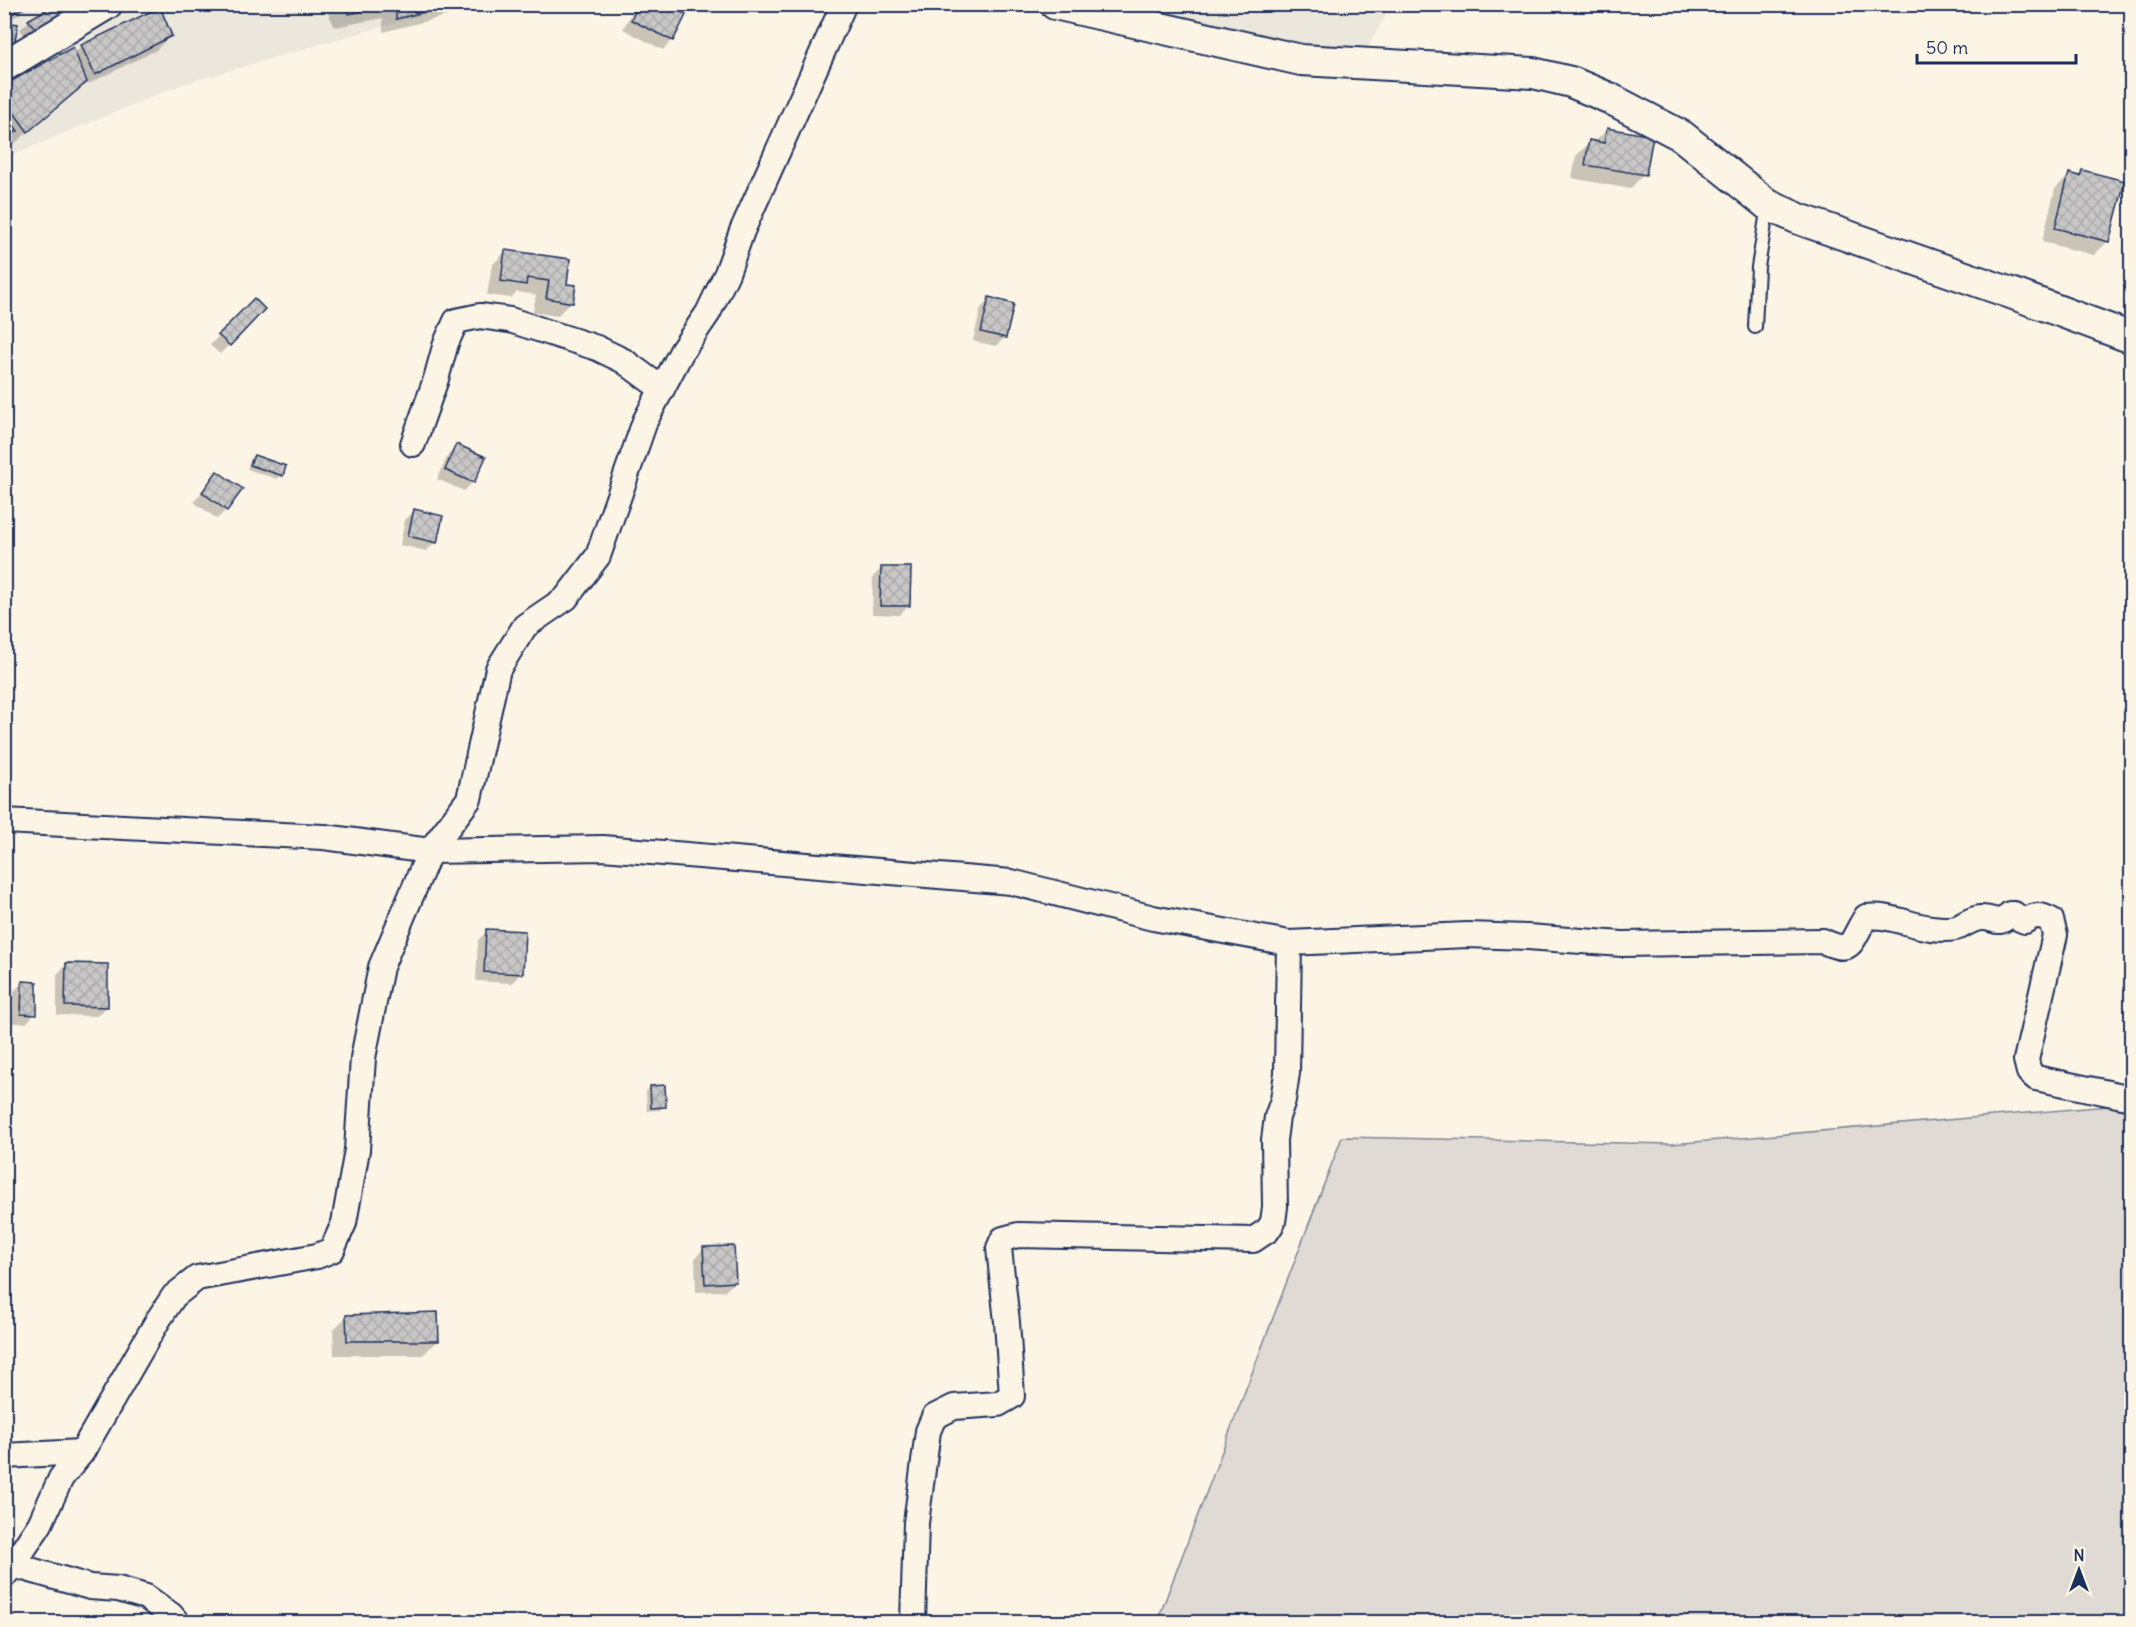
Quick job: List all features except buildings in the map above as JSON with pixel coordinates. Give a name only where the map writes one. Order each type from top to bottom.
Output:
[{"type":"street","points":[[4,66],[107,4]]},
{"type":"street","points":[[177,1623],[171,1615],[146,1597],[118,1589],[90,1587],[9,1570],[40,1524],[61,1478],[82,1452],[174,1296],[197,1278],[317,1256],[332,1250],[344,1223],[357,1150],[363,1058],[381,967],[430,851],[469,799],[498,669],[525,626],[566,598],[598,556],[645,421],[682,351],[708,313],[727,273],[742,231],[844,4]]},
{"type":"street","points":[[1054,4],[1301,60],[1533,73],[1571,82],[1683,136],[1768,205],[1799,219],[2132,338]]},
{"type":"street","points":[[413,444],[436,379],[446,342],[456,321],[480,316],[510,320],[597,348],[624,361],[662,389]]},
{"type":"street","points":[[4,821],[324,837],[430,851],[603,848],[1011,882],[1153,918],[1289,943],[1467,935],[1622,944],[1823,941],[1839,949],[1846,948],[1866,917],[1878,916],[1930,928],[1947,929],[1957,928],[1971,920],[1984,918],[1998,923],[2004,921],[2010,914],[2025,921],[2032,916],[2041,915],[2051,920],[2055,935],[2026,1060],[2029,1072],[2036,1078],[2132,1098]]},
{"type":"street","points":[[913,1623],[916,1523],[928,1431],[931,1424],[934,1418],[954,1407],[998,1404],[1012,1396],[999,1248],[1004,1239],[1018,1235],[1253,1240],[1268,1230],[1273,1222],[1275,1206],[1274,1140],[1287,1073],[1289,943]]},
{"type":"street","points":[[4,1456],[82,1452]]},
{"type":"lane","points":[[1755,327],[1758,267],[1768,205]]},
{"type":"shaded area","points":[[5,5],[457,5],[183,84],[5,158]]},
{"type":"shaded area","points":[[1115,5],[1387,5],[1385,17],[1366,50],[1321,61]]},
{"type":"shaded area","points":[[2131,1104],[2131,1622],[1157,1622],[1342,1137],[1672,1144]]}]
